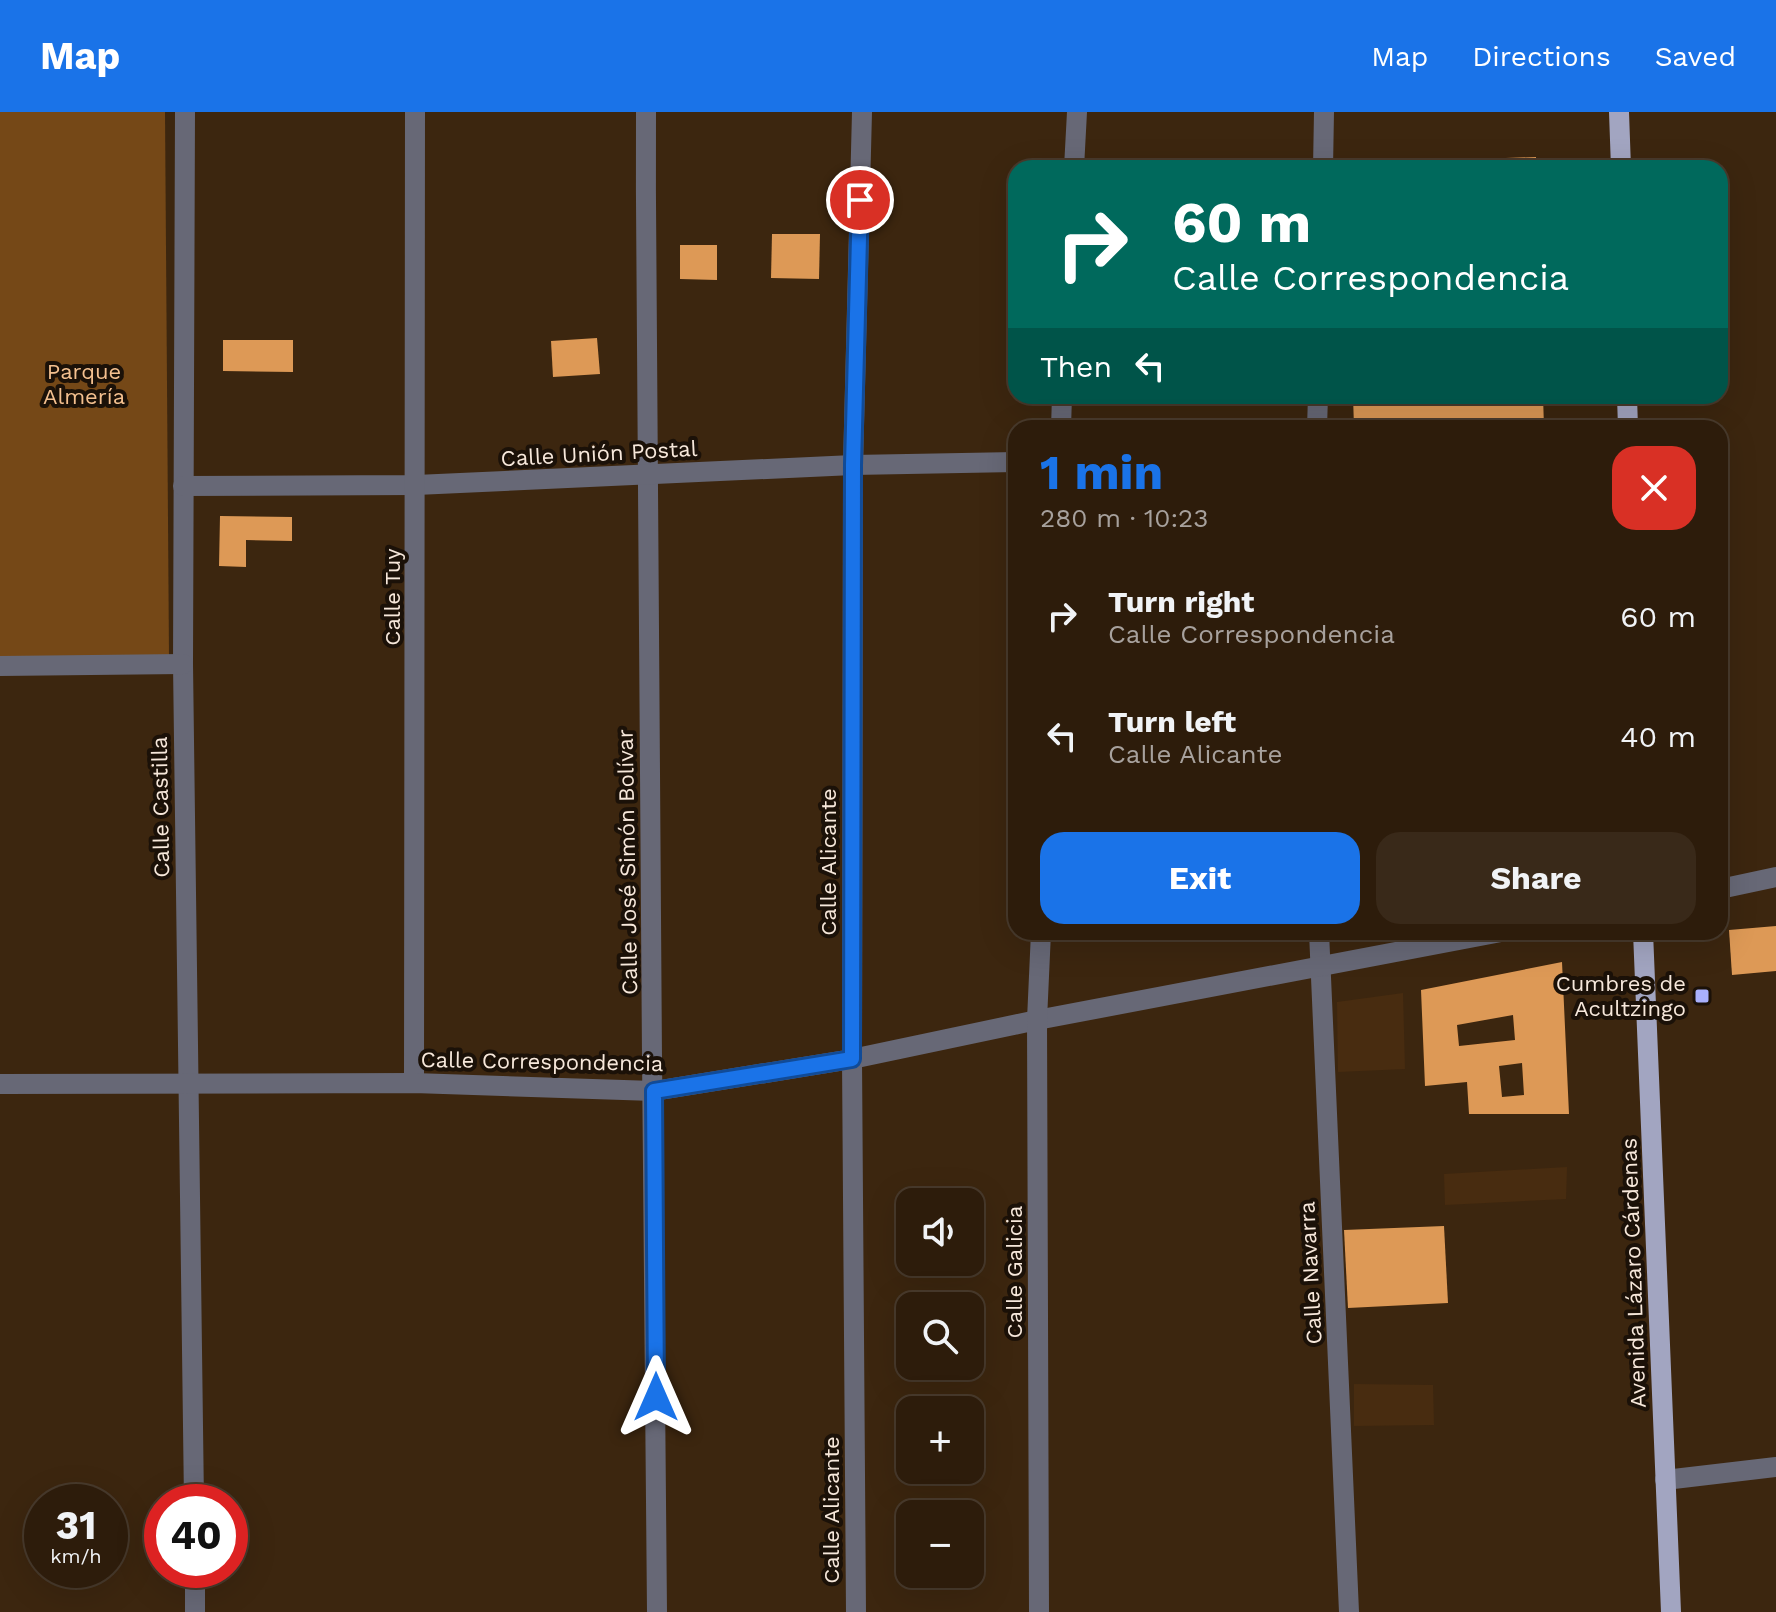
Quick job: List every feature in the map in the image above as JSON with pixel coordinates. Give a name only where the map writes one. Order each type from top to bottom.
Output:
[{"type":"main road","points":[[1619,112],[1621,160]]},
{"type":"main road","name":"Avenida Lázaro Cárdenas","points":[[1643,940],[1671,1612]]},
{"type":"street","name":"Calle Castilla","points":[[185,112],[183,664],[194,1484]]},
{"type":"street","name":"Calle Tuy","points":[[414,1083],[415,112]]},
{"type":"street","name":"Calle José Simón Bolívar","points":[[646,112],[645,475],[654,1091],[657,1612]]},
{"type":"street","name":"Calle Alicante","points":[[856,1612],[852,1059],[853,465],[862,112]]},
{"type":"street","points":[[1074,160],[1077,112]]},
{"type":"street","points":[[1323,160],[1324,112]]},
{"type":"street","name":"Calle Unión Postal","points":[[183,486],[416,485],[853,465],[1008,462]]},
{"type":"street","points":[[0,666],[183,664]]},
{"type":"street","points":[[1728,887],[1776,877]]},
{"type":"street","name":"Calle Galicia","points":[[1039,1612],[1037,1020],[1041,940]]},
{"type":"street","name":"Calle Navarra","points":[[1319,940],[1349,1612]]},
{"type":"street","name":"Calle Correspondencia","points":[[0,1084],[414,1083],[654,1091],[852,1059],[1037,1020],[1458,940]]},
{"type":"street","points":[[1665,1480],[1776,1467]]},
{"type":"street","points":[[195,1588],[195,1612]]},
{"type":"shaded area","points":[[1403,993],[1405,1069],[1338,1072],[1337,1002]]},
{"type":"shaded area","points":[[1567,1167],[1566,1199],[1445,1205],[1444,1174]]},
{"type":"shaded area","points":[[1354,1384],[1433,1385],[1434,1425],[1354,1426]]},
{"type":"green space","name":"Parque Almería","points":[[0,112],[165,112],[169,656],[0,660]]},
{"type":"building","points":[[1536,157],[1536,160],[1453,160]]},
{"type":"building","points":[[772,234],[820,234],[819,279],[771,278]]},
{"type":"building","points":[[680,245],[717,245],[717,280],[680,279]]},
{"type":"building","points":[[597,338],[600,374],[553,377],[551,341]]},
{"type":"building","points":[[223,340],[293,340],[293,372],[223,371]]},
{"type":"building","points":[[1353,404],[1543,404],[1544,420],[1354,420]]},
{"type":"building","points":[[220,516],[292,517],[292,541],[246,540],[246,567],[219,566]]},
{"type":"building","points":[[1776,926],[1776,971],[1732,975],[1729,930]]},
{"type":"building","points":[[1562,962],[1569,1114],[1469,1114],[1467,1082],[1425,1086],[1421,990]],"holes":[[[1513,1015],[1515,1040],[1459,1046],[1457,1025]],[[1522,1063],[1524,1095],[1502,1097],[1499,1066]]]},
{"type":"building","points":[[1444,1226],[1448,1303],[1348,1308],[1344,1230]]},
{"type":"place","name":"Cumbres de Acultzingo","points":[[1702,996]]},
{"type":"route","points":[[656,1397],[654,1091],[852,1059],[853,465],[860,200]]}]
